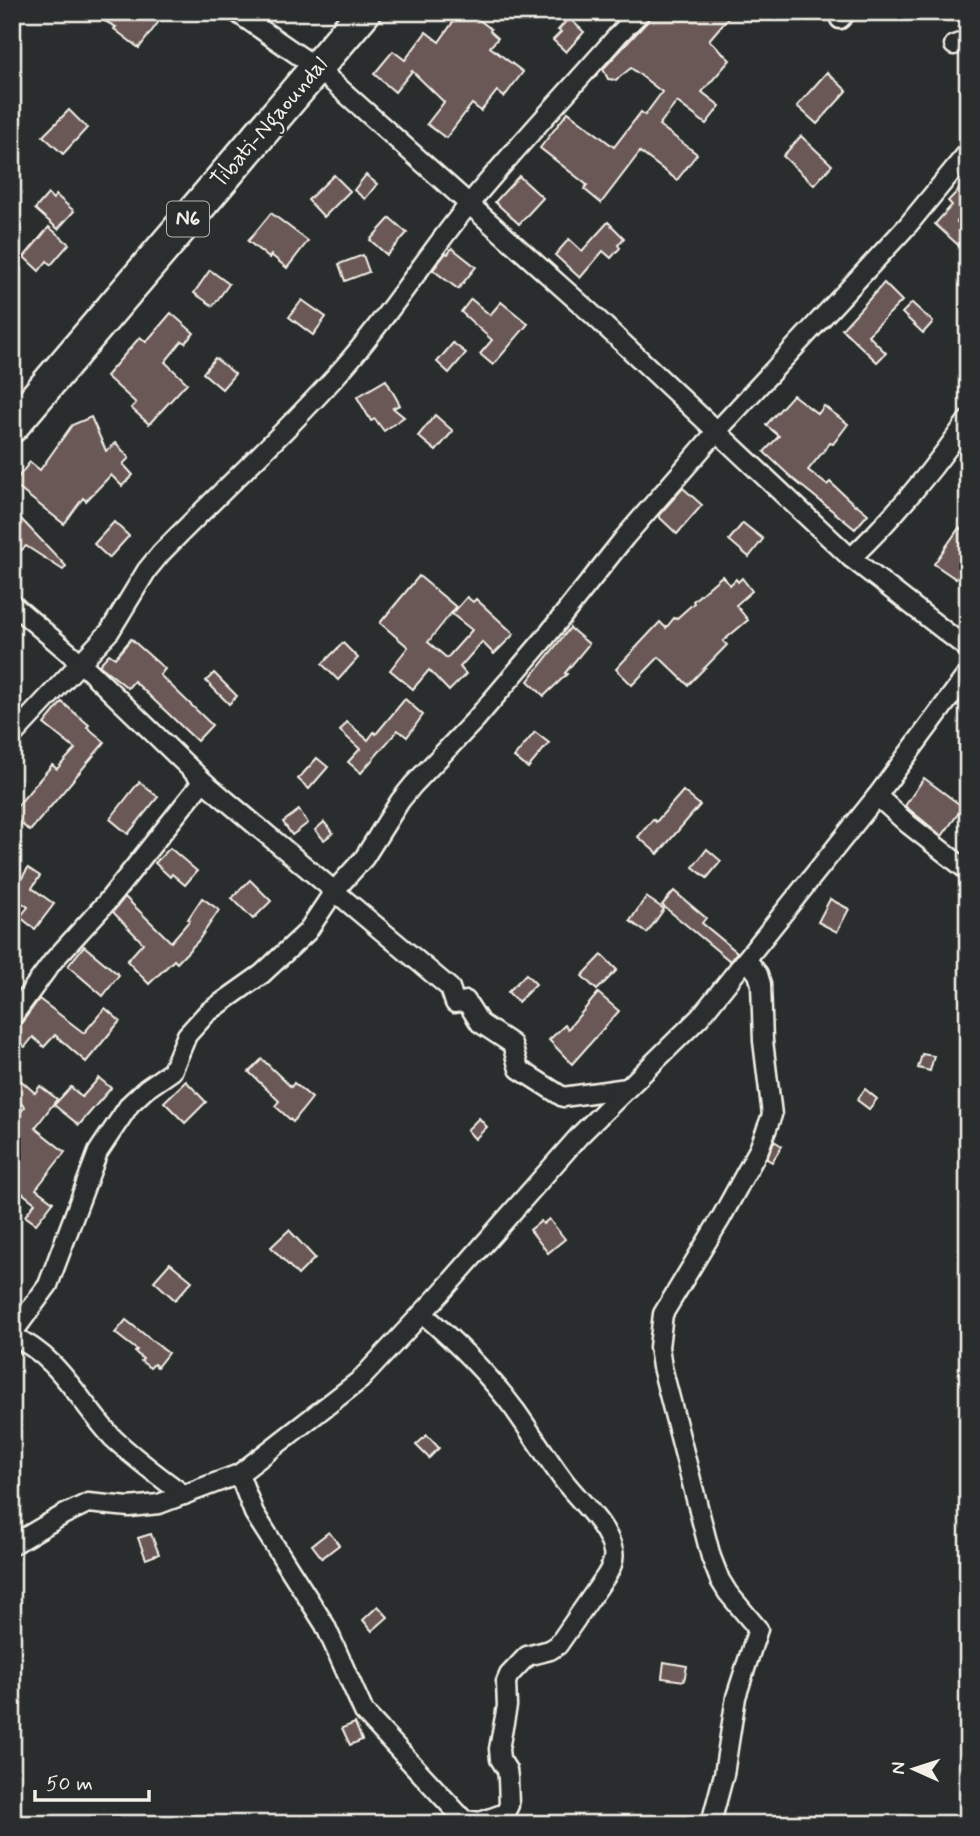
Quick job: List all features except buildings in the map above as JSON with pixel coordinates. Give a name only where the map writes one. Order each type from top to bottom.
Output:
[{"type":"highway","name":"Tibati-Ngaoundal","points":[[12,426],[364,12]]},
{"type":"street","points":[[236,12],[317,68],[470,203],[851,558],[968,649]]},
{"type":"street","points":[[12,736],[119,621],[138,584],[162,553],[302,413],[346,365],[392,310],[470,203],[641,12]]},
{"type":"street","points":[[184,1495],[111,1436],[75,1388],[46,1359],[12,1335],[48,1285],[98,1152],[119,1118],[146,1089],[172,1071],[187,1035],[207,1013],[261,974],[307,932],[335,890],[364,858],[413,785],[476,719],[625,537],[717,431],[908,225],[968,152]]},
{"type":"street","points":[[851,558],[900,509],[946,454],[968,420]]},
{"type":"street","points":[[12,604],[81,663],[203,781],[450,988],[455,1003],[466,1001],[480,1023],[512,1044],[519,1069],[563,1097],[627,1088]]},
{"type":"street","points":[[12,1545],[63,1514],[88,1503],[142,1507],[184,1495],[239,1474],[360,1380],[423,1314],[580,1135],[700,1017],[877,796],[968,673]]},
{"type":"street","points":[[12,1017],[53,961],[106,903],[203,781]]},
{"type":"street","points":[[877,796],[968,871]]},
{"type":"street","points":[[710,1823],[724,1774],[736,1697],[758,1629],[728,1593],[711,1557],[662,1367],[659,1330],[663,1314],[759,1149],[772,1115],[763,1041],[761,984],[758,974],[747,960]]},
{"type":"street","points":[[239,1474],[254,1513],[325,1625],[364,1712],[464,1820],[481,1822],[505,1813],[509,1805],[508,1778],[499,1749],[507,1706],[505,1690],[509,1675],[527,1656],[558,1645],[606,1576],[614,1554],[609,1539],[562,1479],[513,1408],[460,1347],[423,1314]]}]
